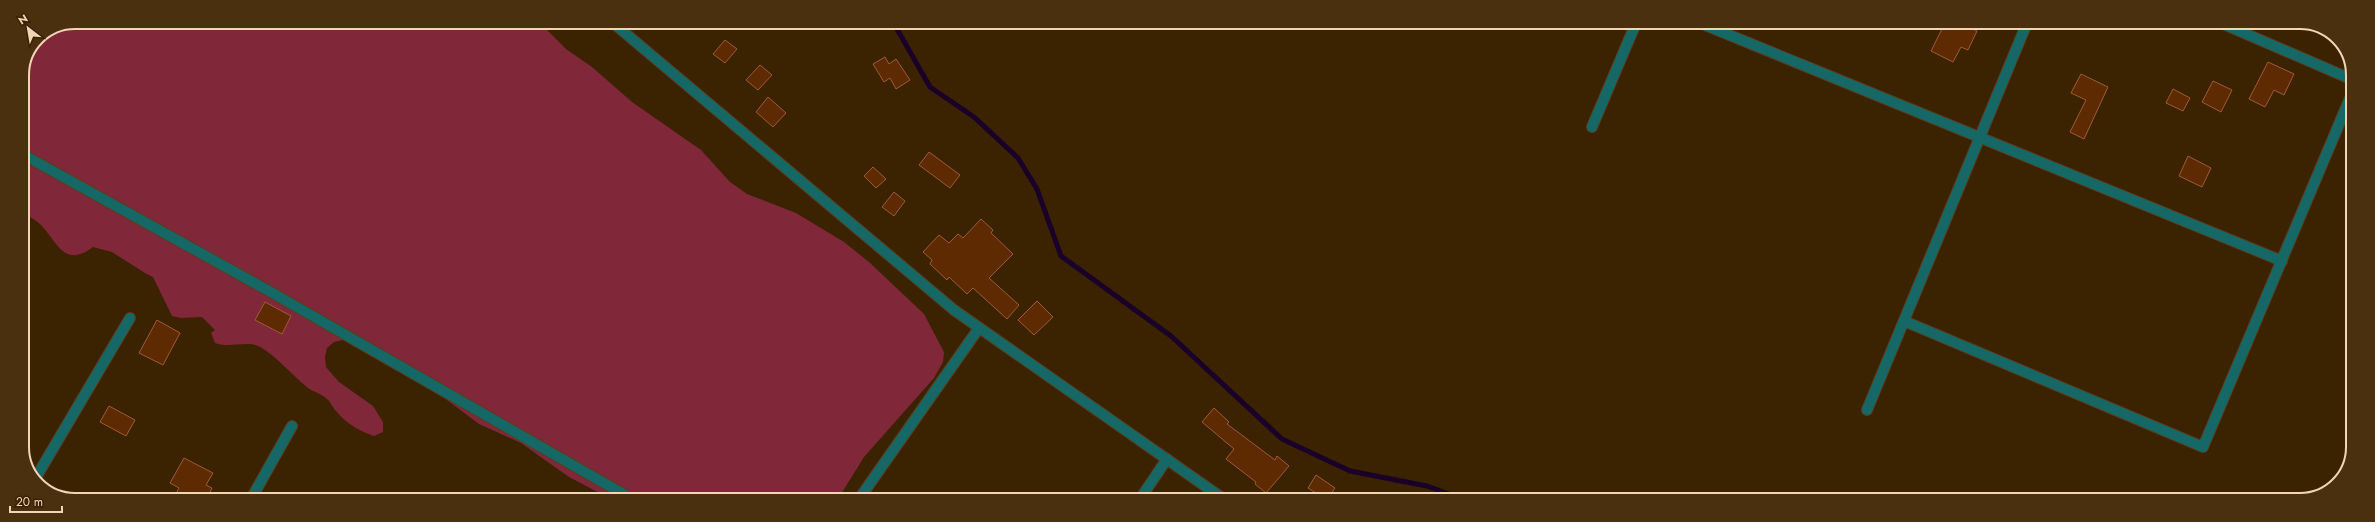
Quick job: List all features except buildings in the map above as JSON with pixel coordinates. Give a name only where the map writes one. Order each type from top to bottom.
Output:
[{"type":"street","points":[[620,29],[954,310],[1215,493]]},
{"type":"street","points":[[1592,127],[1633,29]]},
{"type":"street","points":[[1715,29],[2282,261]]},
{"type":"street","points":[[1867,410],[2024,29]]},
{"type":"street","points":[[2235,29],[2346,77]]},
{"type":"street","points":[[1904,321],[2203,447],[2346,108]]},
{"type":"street","points":[[29,158],[269,291],[622,493]]},
{"type":"street","points":[[38,474],[130,318]]},
{"type":"street","points":[[863,493],[979,328]]},
{"type":"street","points":[[254,493],[292,426]]},
{"type":"street","points":[[1145,493],[1167,459]]},
{"type":"shaded area","points":[[75,29],[546,29],[566,49],[592,67],[632,102],[701,150],[730,182],[747,194],[796,213],[844,242],[869,262],[924,314],[944,352],[943,362],[934,378],[864,457],[842,493],[600,493],[569,477],[521,443],[479,424],[435,391],[402,372],[364,342],[343,340],[334,342],[327,348],[325,357],[326,367],[339,382],[373,406],[383,422],[383,432],[374,436],[358,429],[343,419],[327,399],[308,388],[262,348],[251,344],[221,345],[215,343],[211,333],[215,330],[202,317],[181,318],[172,316],[153,277],[112,252],[93,247],[83,253],[75,255],[69,254],[58,246],[40,224],[29,216],[29,75],[30,66],[37,50],[39,48],[48,48],[48,39],[58,33]]},
{"type":"waterway","points":[[897,29],[930,87],[974,117],[1018,158],[1037,189],[1061,256],[1171,336],[1282,439],[1350,471],[1427,486],[1446,493]]}]
